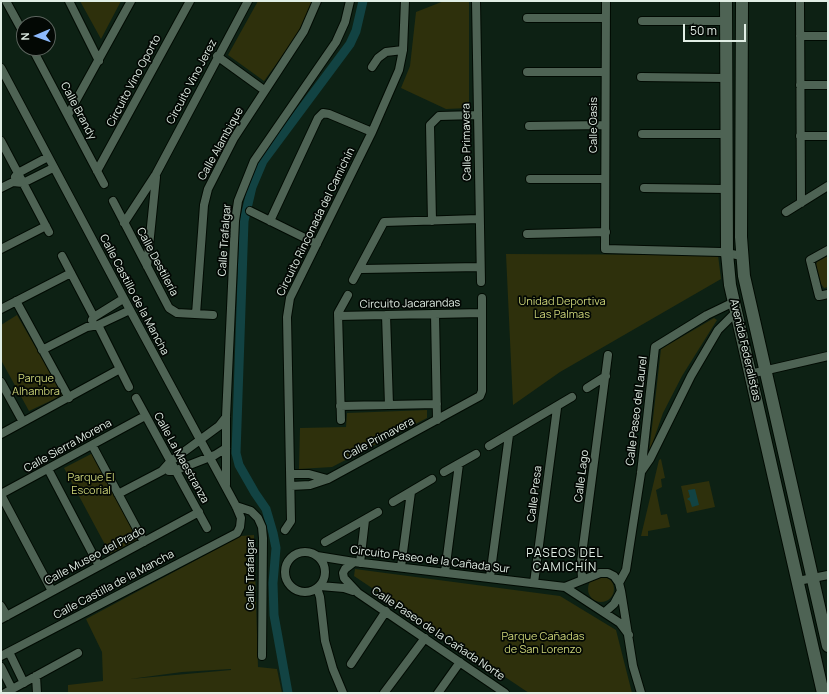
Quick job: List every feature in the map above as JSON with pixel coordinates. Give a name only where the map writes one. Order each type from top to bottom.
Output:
[{"type":"street","points":[[6,1],[16,19]]},
{"type":"street","points":[[69,1],[99,61]]},
{"type":"street","points":[[68,115],[131,1]]},
{"type":"street","name":"Circuito Vino Oporto","points":[[97,171],[190,1]]},
{"type":"street","name":"Circuito Vino Jerez","points":[[124,223],[156,174],[217,56],[248,1]]},
{"type":"street","name":"Calle Alambique","points":[[196,314],[204,205],[208,189],[231,144],[264,90],[304,32],[317,1]]},
{"type":"street","name":"Calle Trafalgar","points":[[226,488],[226,417],[235,221],[238,201],[254,161],[336,42],[345,22],[350,1]]},
{"type":"street","name":"Circuito Rinconada del Camichín","points":[[285,530],[291,521],[287,317],[290,298],[372,132],[398,70],[403,50],[405,1]]},
{"type":"street","name":"Calle Primavera","points":[[476,1],[481,282]]},
{"type":"street","name":"Calle Oasis","points":[[606,1],[606,249],[726,253]]},
{"type":"street","name":"Avenida Federalistas","points":[[726,1],[726,253],[735,307],[823,693]]},
{"type":"street","name":"Avenida Federalistas","points":[[742,1],[742,256],[744,276],[828,646]]},
{"type":"street","points":[[800,1],[801,203]]},
{"type":"street","points":[[527,18],[606,18]]},
{"type":"street","points":[[642,21],[726,21]]},
{"type":"street","points":[[800,36],[828,36]]},
{"type":"street","points":[[372,67],[378,58],[386,52],[403,50]]},
{"type":"street","name":"Calle Brandy","points":[[36,56],[104,184]]},
{"type":"street","points":[[217,56],[264,90]]},
{"type":"street","name":"Calle Castillo de la Mancha","points":[[1,68],[123,299],[236,506],[241,518],[240,527],[237,533]]},
{"type":"street","points":[[527,72],[606,72]]},
{"type":"street","points":[[641,77],[726,78]]},
{"type":"street","points":[[800,85],[828,86]]},
{"type":"street","points":[[270,220],[318,118],[322,113],[329,114],[372,132]]},
{"type":"street","points":[[432,221],[430,125],[439,116],[477,115]]},
{"type":"street","points":[[529,126],[605,125]]},
{"type":"street","points":[[642,134],[726,134]]},
{"type":"street","points":[[800,136],[828,136]]},
{"type":"street","points":[[1,141],[48,229],[1,249]]},
{"type":"street","points":[[13,182],[18,173],[48,157]]},
{"type":"street","points":[[1,188],[13,182],[23,183],[53,168]]},
{"type":"street","name":"Circuito Vino Jerez","points":[[147,266],[156,174]]},
{"type":"street","points":[[530,179],[605,179]]},
{"type":"street","points":[[786,212],[828,186]]},
{"type":"street","points":[[644,188],[726,189]]},
{"type":"street","name":"Calle Destilería","points":[[112,201],[169,308],[176,314],[213,314]]},
{"type":"street","points":[[250,211],[317,244]]},
{"type":"street","points":[[353,280],[384,222],[479,220]]},
{"type":"street","points":[[527,234],[606,232]]},
{"type":"street","points":[[828,250],[810,260],[819,296],[828,294]]},
{"type":"street","points":[[726,253],[742,256]]},
{"type":"street","points":[[62,256],[94,317]]},
{"type":"street","points":[[360,269],[480,267]]},
{"type":"street","points":[[1,309],[71,273]]},
{"type":"street","points":[[341,420],[338,316],[348,295]]},
{"type":"street","name":"Calle Primavera","points":[[291,486],[310,485],[328,479],[480,396],[482,391],[482,298]]},
{"type":"street","points":[[87,327],[94,317],[123,299]]},
{"type":"street","points":[[16,301],[69,398]]},
{"type":"street","name":"Calle Paseo del Laurel","points":[[605,612],[614,604],[626,570],[641,473],[655,347],[707,315],[735,307]]},
{"type":"street","name":"Calle Paseo del Laurel","points":[[641,473],[650,459],[691,376],[718,330],[735,307]]},
{"type":"street","points":[[42,350],[87,327],[98,325],[130,310]]},
{"type":"street","name":"Circuito Jacarandas","points":[[338,316],[482,313]]},
{"type":"street","points":[[435,314],[437,420]]},
{"type":"street","points":[[386,315],[389,405]]},
{"type":"street","points":[[98,325],[129,387]]},
{"type":"street","name":"Calle Lago","points":[[582,579],[582,562],[608,355]]},
{"type":"street","points":[[750,374],[828,356]]},
{"type":"street","points":[[1,434],[120,369]]},
{"type":"street","points":[[587,388],[606,376]]},
{"type":"street","points":[[1,382],[23,422]]},
{"type":"street","points":[[489,446],[557,408],[572,397]]},
{"type":"street","name":"Calle La Maestranza","points":[[136,398],[174,470],[208,528]]},
{"type":"street","points":[[340,406],[437,404]]},
{"type":"street","name":"Calle Presa","points":[[534,583],[557,408]]},
{"type":"street","name":"Calle Sierra Morena","points":[[1,495],[145,416]]},
{"type":"street","points":[[118,494],[162,471],[170,462],[219,426],[226,417]]},
{"type":"street","points":[[490,577],[509,435]]},
{"type":"street","points":[[92,445],[144,542]]},
{"type":"street","points":[[162,471],[174,470],[215,455],[226,448]]},
{"type":"street","points":[[444,472],[476,454]]},
{"type":"street","points":[[445,572],[459,464]]},
{"type":"street","points":[[48,469],[99,566]]},
{"type":"street","points":[[291,474],[309,474],[328,479]]},
{"type":"street","points":[[393,502],[432,479]]},
{"type":"street","points":[[401,567],[411,492]]},
{"type":"street","points":[[1,495],[52,591]]},
{"type":"street","name":"Calle Trafalgar","points":[[236,506],[250,511],[258,518],[262,527],[262,656]]},
{"type":"street","name":"Calle Museo del Prado","points":[[4,618],[199,512]]},
{"type":"street","points":[[325,542],[378,512]]},
{"type":"street","points":[[357,563],[365,520]]},
{"type":"street","name":"Calle Castilla de la Mancha","points":[[1,656],[237,533]]},
{"type":"street","points":[[310,552],[323,562],[325,570],[324,579],[318,587],[310,592],[296,590],[290,585],[285,572],[290,558],[296,554],[310,552]]},
{"type":"street","name":"Circuito Paseo de la Cañada Sur","points":[[317,556],[357,563],[490,577],[565,587]]},
{"type":"street","name":"Calle Paseo de la Cañada Norte","points":[[357,563],[345,569],[343,573],[344,578],[358,593]]},
{"type":"street","points":[[565,587],[600,573],[608,572],[614,576],[620,587],[633,666],[641,693]]},
{"type":"street","points":[[798,581],[828,575]]},
{"type":"street","points":[[318,587],[325,641],[333,670],[343,693]]},
{"type":"street","name":"Calle Paseo de la Cañada Norte","points":[[318,587],[344,588],[358,593],[460,662],[495,690],[505,693]]},
{"type":"street","points":[[565,587],[591,605],[620,622],[629,635]]},
{"type":"street","points":[[1,606],[4,618]]},
{"type":"street","points":[[351,664],[386,611]]},
{"type":"street","points":[[384,693],[425,638]]},
{"type":"street","points":[[9,652],[24,683]]},
{"type":"street","points":[[1,667],[8,691],[78,653]]},
{"type":"street","points":[[438,693],[460,662]]},
{"type":"street","points":[[36,676],[37,693]]},
{"type":"green space","points":[[80,1],[121,1],[101,39]]},
{"type":"green space","points":[[258,1],[313,1],[299,33],[264,81],[228,55]]},
{"type":"green space","points":[[444,1],[469,1],[469,108],[446,109],[401,88],[410,66],[416,12]]},
{"type":"green space","name":"Unidad Deportiva Las Palmas","points":[[506,254],[718,255],[721,279],[560,372],[513,405]]},
{"type":"green space","points":[[828,256],[828,287],[824,288],[821,284],[816,265],[817,262]]},
{"type":"green space","name":"Parque Alhambra","points":[[17,315],[63,395],[29,411],[1,360],[1,325]]},
{"type":"green space","points":[[714,318],[717,320],[682,376],[663,413],[649,453],[661,349]]},
{"type":"green space","points":[[427,410],[427,418],[332,467],[299,469],[300,428],[346,427],[347,413]]},
{"type":"green space","name":"Parque El Escorial","points":[[93,453],[138,539],[110,554],[64,468]]},
{"type":"green space","points":[[661,459],[665,478],[661,479],[662,487],[656,490],[661,515],[667,514],[670,527],[648,531],[648,536],[641,536],[659,460]]},
{"type":"green space","points":[[709,481],[715,507],[687,513],[681,486]]},
{"type":"green space","points":[[254,535],[258,667],[277,669],[282,693],[68,693],[68,685],[103,681],[102,652],[86,619],[241,536]],"holes":[[[231,670],[130,679],[182,672]]]},
{"type":"green space","name":"Parque Cañadas de San Lorenzo","points":[[355,569],[560,596],[616,630],[632,693],[529,693],[354,576]]},
{"type":"green space","points":[[601,576],[610,580],[614,589],[610,598],[601,602],[592,598],[588,589],[592,580]]},
{"type":"water","points":[[695,489],[699,505],[692,507],[690,501],[687,499],[690,497],[688,490]]},
{"type":"waterway","points":[[288,693],[274,615],[273,583],[276,548],[273,533],[266,509],[239,465],[236,453],[244,221],[252,187],[263,161],[350,44],[356,31],[363,1]]},
{"type":"district","name":"PASEOS DEL CAMICHÍN","points":[[565,561]]}]
